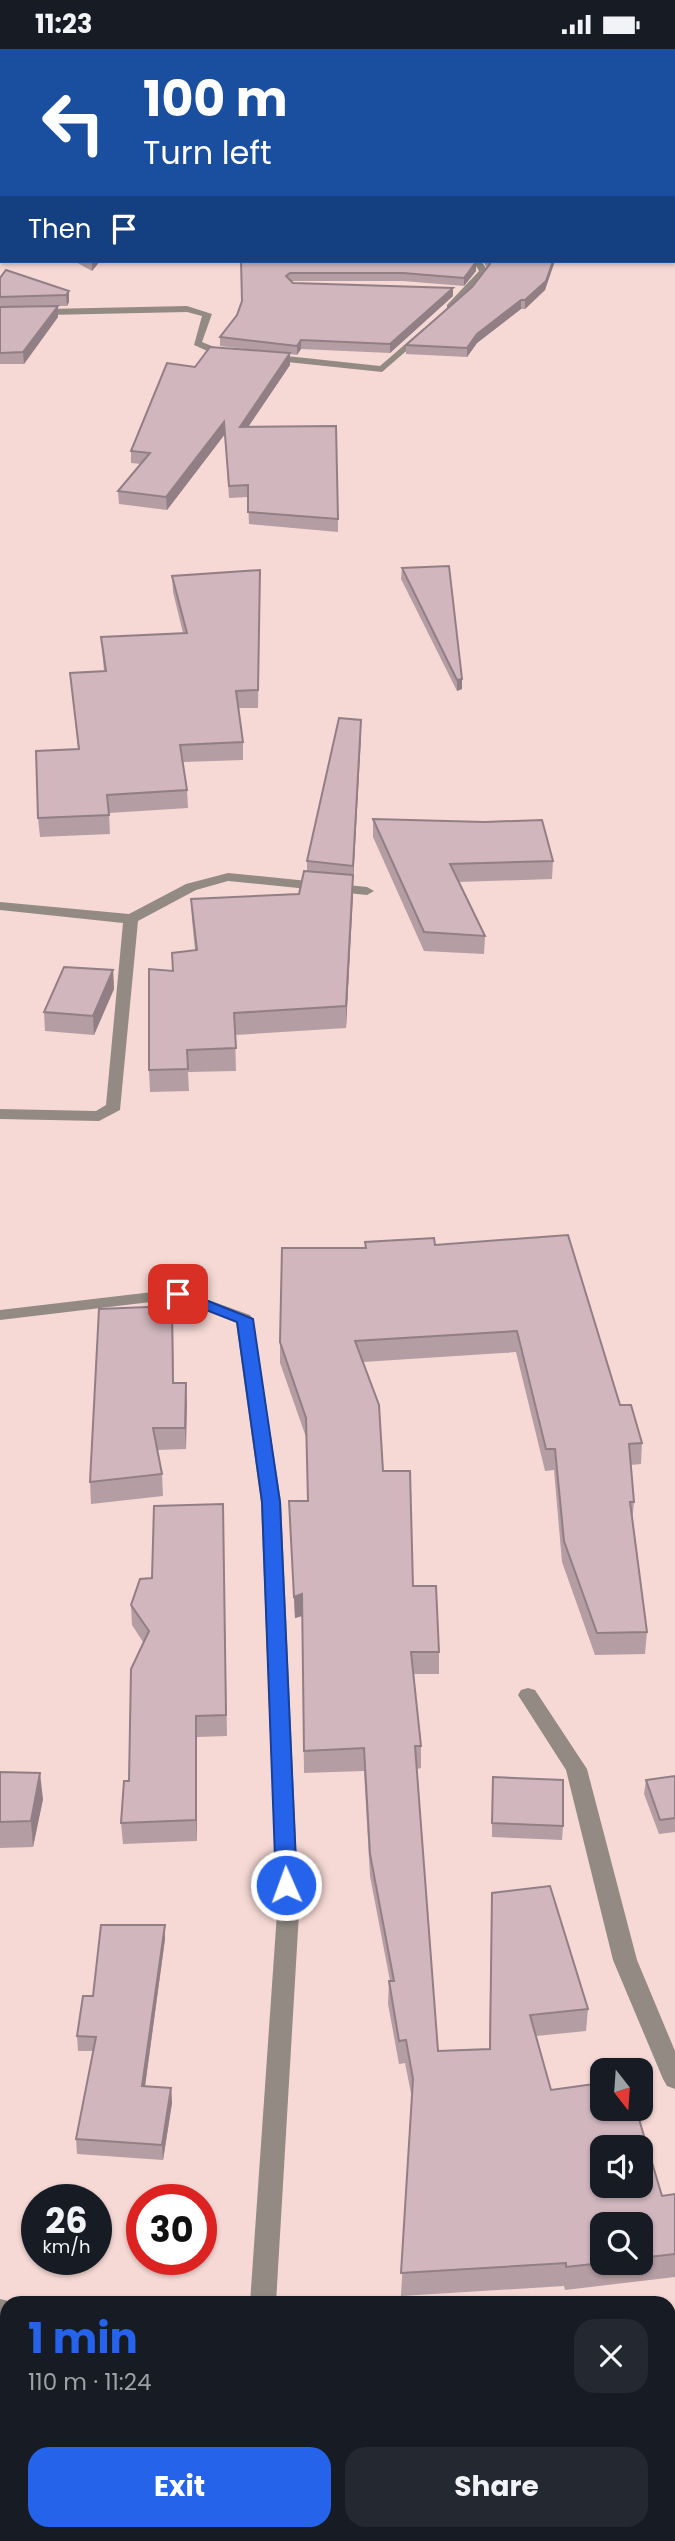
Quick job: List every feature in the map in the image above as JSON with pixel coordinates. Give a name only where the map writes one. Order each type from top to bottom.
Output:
[{"type":"street","points":[[439,318],[467,292],[484,271],[478,263]]},
{"type":"street","points":[[454,291],[467,292]]},
{"type":"street","points":[[0,313],[187,309],[207,314],[197,343],[217,352],[245,355]]},
{"type":"street","points":[[258,356],[382,369],[429,326]]},
{"type":"street","points":[[0,906],[131,919],[191,887],[228,877],[367,891]]},
{"type":"street","points":[[0,1114],[99,1116],[114,1107],[131,919]]},
{"type":"street","points":[[0,1315],[178,1294],[244,1319],[271,1502],[288,1913],[263,2296]]},
{"type":"street","points":[[528,1695],[576,1769],[625,1960],[675,2079]]},
{"type":"building","points":[[241,263],[475,263],[464,278],[403,273],[290,273],[286,276],[293,283],[453,288],[390,344],[301,340],[297,346],[220,337],[237,315],[242,301]]},
{"type":"building","points":[[552,263],[546,281],[525,300],[521,300],[477,334],[467,348],[406,345],[472,287],[490,264]]},
{"type":"building","points":[[6,270],[69,291],[66,295],[0,297],[0,278]]},
{"type":"building","points":[[58,306],[23,352],[0,353],[0,307]]},
{"type":"building","points":[[210,347],[290,353],[240,427],[336,426],[338,519],[248,512],[248,485],[229,486],[224,422],[166,497],[118,491],[150,453],[131,451],[167,363],[195,367]]},
{"type":"building","points":[[449,566],[462,679],[457,680],[402,568]]},
{"type":"building","points":[[260,570],[258,690],[236,691],[243,742],[180,745],[187,790],[107,795],[109,815],[38,818],[36,751],[79,749],[70,673],[106,671],[101,637],[187,633],[172,576]]},
{"type":"building","points":[[339,718],[361,720],[353,866],[307,861]]},
{"type":"building","points":[[373,819],[484,822],[542,820],[553,861],[450,864],[485,936],[424,932]]},
{"type":"building","points":[[304,871],[353,875],[346,1006],[234,1013],[236,1048],[187,1050],[188,1069],[149,1070],[149,969],[173,971],[172,953],[197,950],[191,899],[299,894]]},
{"type":"building","points":[[64,967],[113,970],[93,1016],[44,1012]]},
{"type":"building","points":[[568,1235],[620,1405],[631,1405],[642,1443],[629,1444],[634,1502],[630,1502],[647,1632],[597,1633],[564,1541],[555,1449],[546,1449],[517,1331],[355,1341],[379,1405],[383,1471],[410,1471],[413,1586],[436,1586],[439,1652],[411,1652],[421,1746],[415,1746],[438,2051],[490,2049],[492,1893],[550,1886],[588,2009],[530,2015],[551,2090],[590,2085],[590,2121],[640,2121],[644,2135],[590,2135],[590,2198],[653,2198],[653,2166],[662,2196],[675,2194],[675,2254],[653,2257],[653,2212],[590,2212],[590,2264],[566,2267],[566,2263],[401,2273],[413,2079],[406,2040],[399,2041],[389,1981],[394,1981],[370,1854],[364,1748],[304,1751],[302,1594],[294,1597],[289,1501],[308,1501],[306,1418],[280,1342],[282,1248],[366,1248],[365,1242],[434,1238],[435,1245]]},
{"type":"building","points":[[172,1306],[173,1383],[186,1383],[185,1428],[153,1428],[162,1474],[90,1482],[99,1309]]},
{"type":"building","points":[[223,1504],[226,1715],[196,1716],[196,1820],[121,1823],[124,1781],[129,1781],[131,1669],[149,1631],[131,1605],[140,1579],[152,1578],[154,1506]]},
{"type":"building","points":[[0,1772],[40,1773],[31,1821],[0,1822]]},
{"type":"building","points":[[675,1776],[675,1818],[660,1820],[646,1780]]},
{"type":"building","points":[[493,1777],[563,1780],[563,1826],[492,1823]]},
{"type":"building","points":[[101,1925],[165,1925],[142,2086],[171,2088],[162,2145],[76,2139],[96,2037],[77,2036],[83,1996],[93,1996]]},
{"type":"route","points":[[178,1294],[244,1319],[271,1502],[286,1885]]}]
